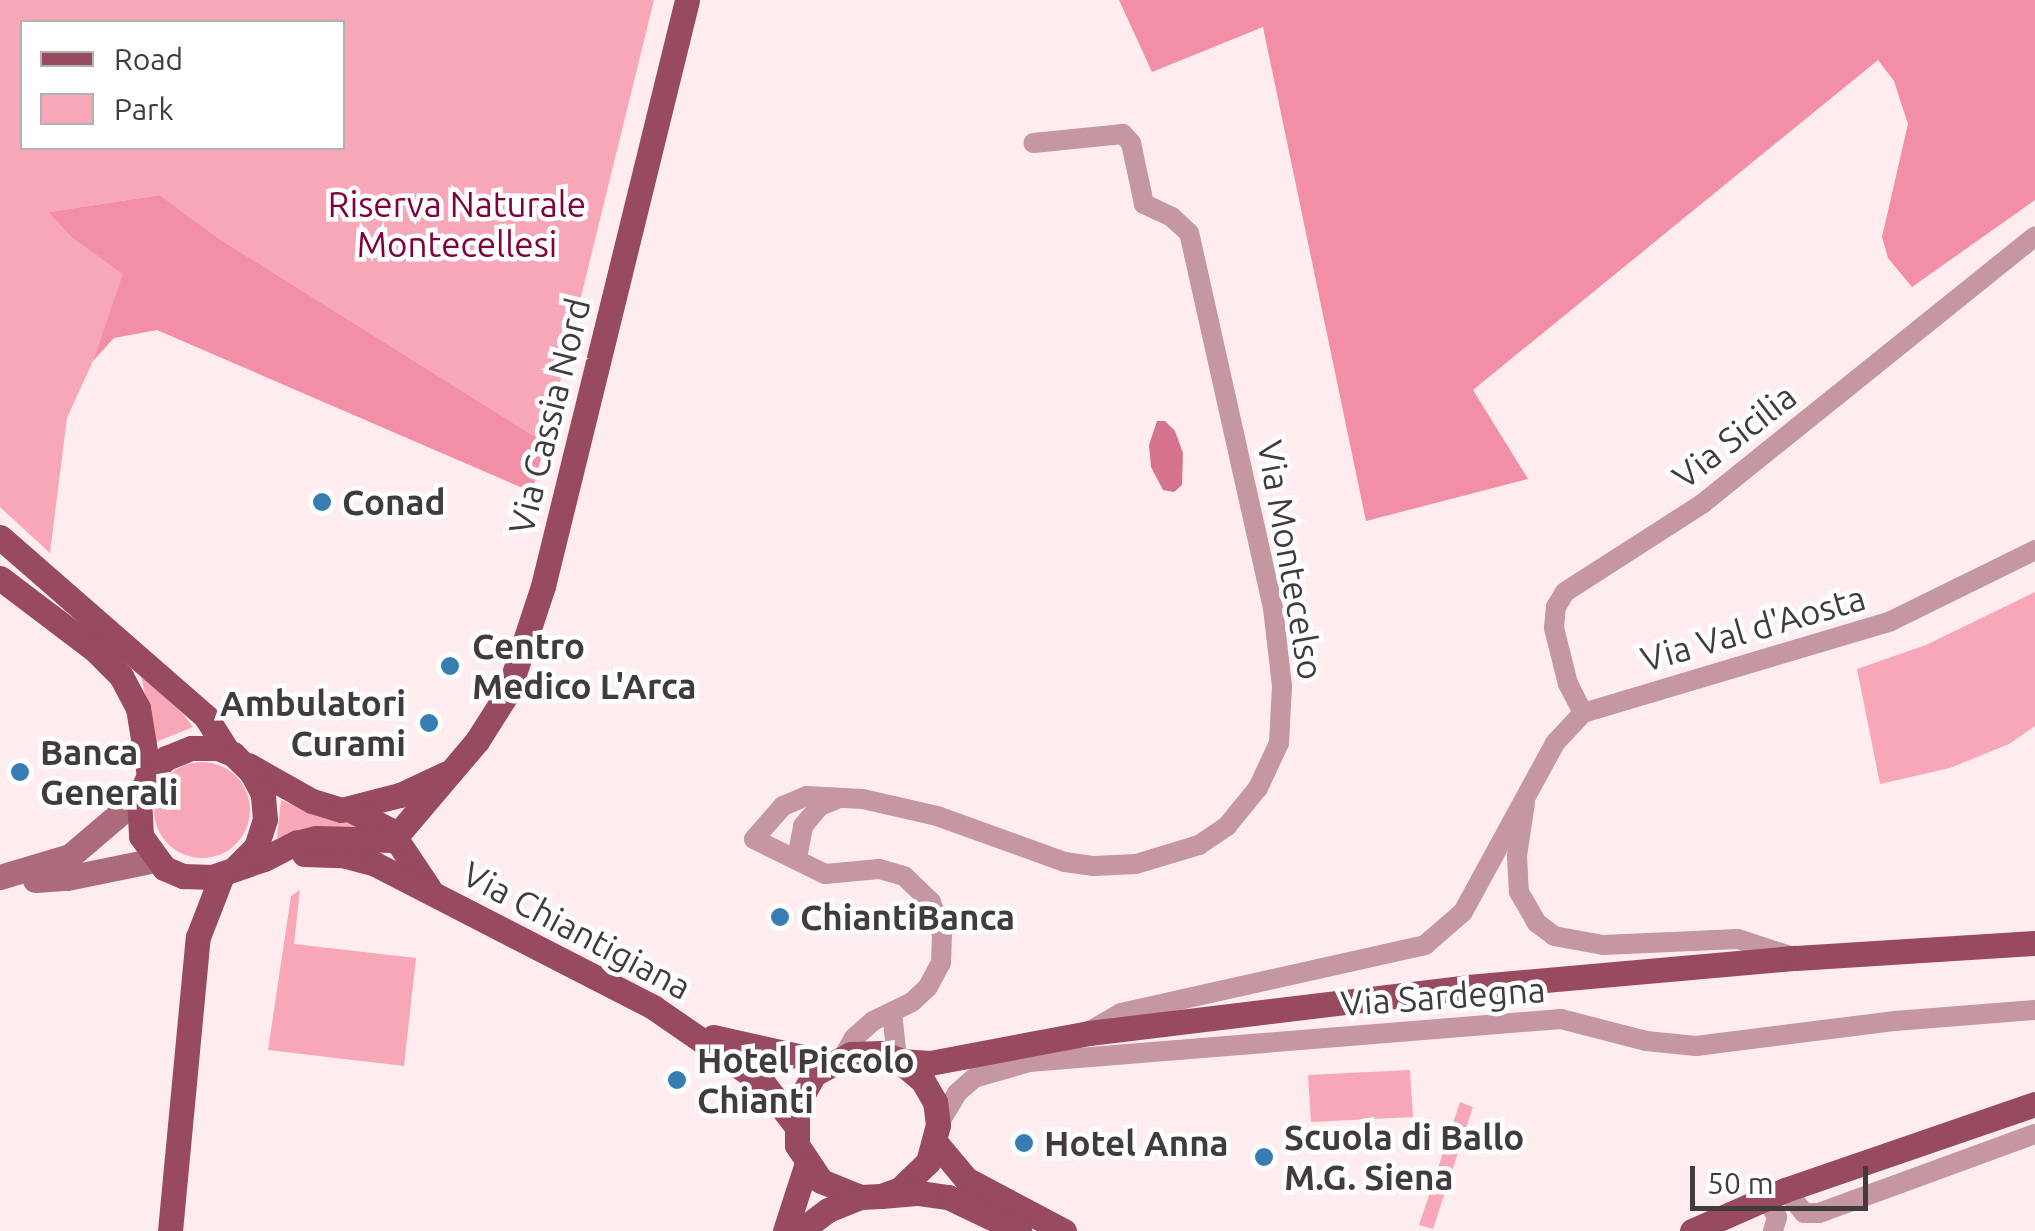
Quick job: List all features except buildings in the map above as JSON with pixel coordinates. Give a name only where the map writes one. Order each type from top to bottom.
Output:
[{"type":"main road","name":"Via Cassia Nord","points":[[397,837],[500,708],[528,638],[687,0]]},
{"type":"main road","points":[[0,537],[206,717],[263,794],[265,820],[256,848],[228,872],[198,938],[170,1231]]},
{"type":"main road","points":[[0,578],[94,649],[121,676],[138,708],[144,786],[137,824],[165,866],[198,938]]},
{"type":"main road","points":[[0,879],[70,856],[178,752],[205,748],[236,757],[312,802],[351,810],[450,772]]},
{"type":"main road","name":"Via Chiantigiana","points":[[351,810],[397,837],[432,892],[689,1029],[763,1083],[794,1123],[796,1145],[806,1166]]},
{"type":"main road","points":[[0,879],[67,878],[165,866],[202,878],[316,838],[384,842],[397,837]]},
{"type":"main road","points":[[264,859],[314,853],[354,856],[432,892]]},
{"type":"main road","name":"Via Chiantigiana","points":[[689,1029],[759,1051],[836,1060],[866,1052],[930,1063],[1089,1033],[1468,987],[1796,958],[2035,943]]},
{"type":"main road","points":[[794,1123],[803,1088],[836,1060]]},
{"type":"main road","points":[[899,1060],[924,1081],[934,1102],[937,1134],[966,1178],[1064,1231]]},
{"type":"main road","points":[[1692,1231],[1776,1194],[2035,1104]]},
{"type":"main road","points":[[800,1231],[828,1210],[916,1177],[937,1134]]},
{"type":"main road","points":[[784,1231],[806,1166],[839,1192],[948,1196],[1019,1231]]},
{"type":"street","name":"Via Montecelso","points":[[797,858],[754,839],[766,822],[795,799],[843,796],[924,812],[1066,862],[1094,866],[1136,864],[1199,845],[1218,834],[1250,799],[1277,750],[1283,697],[1273,608],[1189,233],[1172,217],[1144,204],[1131,143],[1123,134],[1033,143]]},
{"type":"street","name":"Via Sicilia","points":[[1583,713],[1568,684],[1555,635],[1556,607],[1576,583],[1702,504],[2035,236]]},
{"type":"street","name":"Via Val d'Aosta","points":[[1583,713],[1891,620],[2035,550]]},
{"type":"street","points":[[1089,1033],[1121,1013],[1426,945],[1463,912],[1555,743],[1583,713]]},
{"type":"street","points":[[836,1060],[854,1038],[920,996],[938,971],[942,934],[930,902],[916,884],[891,871],[832,875],[797,858],[803,826],[812,813],[843,796]]},
{"type":"street","points":[[1525,802],[1518,856],[1519,892],[1536,923],[1554,936],[1603,945],[1738,939],[1796,958]]},
{"type":"street","name":"Via Sardegna","points":[[937,1134],[957,1093],[974,1078],[1028,1062],[1544,1020],[1575,1022],[1646,1041],[1696,1046],[1894,1020],[2035,1010]]},
{"type":"street","points":[[892,1012],[899,1060]]},
{"type":"street","points":[[1776,1194],[1804,1213],[1819,1213],[2035,1134]]},
{"type":"street","points":[[1773,1231],[1776,1194]]},
{"type":"green space","name":"Riserva Naturale Montecellesi","points":[[0,0],[654,0],[545,443],[218,238],[160,195],[50,212],[71,237],[124,274],[93,361],[67,418],[50,553],[0,507]]},
{"type":"green space","points":[[2035,592],[2035,726],[2009,744],[1950,768],[1880,784],[1857,669],[1926,645]]},
{"type":"green space","points":[[141,676],[182,713],[193,727],[156,742]]},
{"type":"green space","points":[[202,762],[220,766],[236,776],[246,792],[250,810],[246,828],[236,844],[220,854],[202,858],[184,854],[168,844],[158,828],[154,810],[158,792],[168,776],[184,766]]},
{"type":"green space","points":[[281,800],[313,814],[342,817],[376,832],[301,831],[277,838]]},
{"type":"green space","points":[[300,890],[294,944],[416,958],[404,1066],[268,1050],[291,896]]},
{"type":"green space","points":[[1410,1070],[1413,1117],[1311,1122],[1308,1075]]},
{"type":"green space","points":[[1460,1102],[1473,1107],[1433,1229],[1419,1225]]},
{"type":"shaded area","points":[[1119,0],[2035,0],[2035,200],[1912,287],[1888,258],[1882,237],[1908,124],[1894,81],[1878,60],[1473,390],[1528,479],[1366,521],[1263,27],[1152,72]]},
{"type":"shaded area","points":[[160,195],[218,238],[545,443],[532,492],[157,330],[114,338],[93,361],[123,274],[71,237],[49,212]]},
{"type":"shaded area","points":[[1157,421],[1165,421],[1175,431],[1183,453],[1182,485],[1174,492],[1163,490],[1151,467],[1149,445]]},
{"type":"place","name":"Conad","points":[[322,502]]},
{"type":"place","name":"Centro Medico L'Arca","points":[[450,666]]},
{"type":"place","name":"Ambulatori Curami","points":[[429,723]]},
{"type":"place","name":"Banca Generali","points":[[20,772]]},
{"type":"place","name":"ChiantiBanca","points":[[780,917]]},
{"type":"place","name":"Hotel Piccolo Chianti","points":[[677,1080]]},
{"type":"place","name":"Hotel Anna","points":[[1024,1143]]},
{"type":"place","name":"Scuola di Ballo M.G. Siena","points":[[1264,1157]]}]
